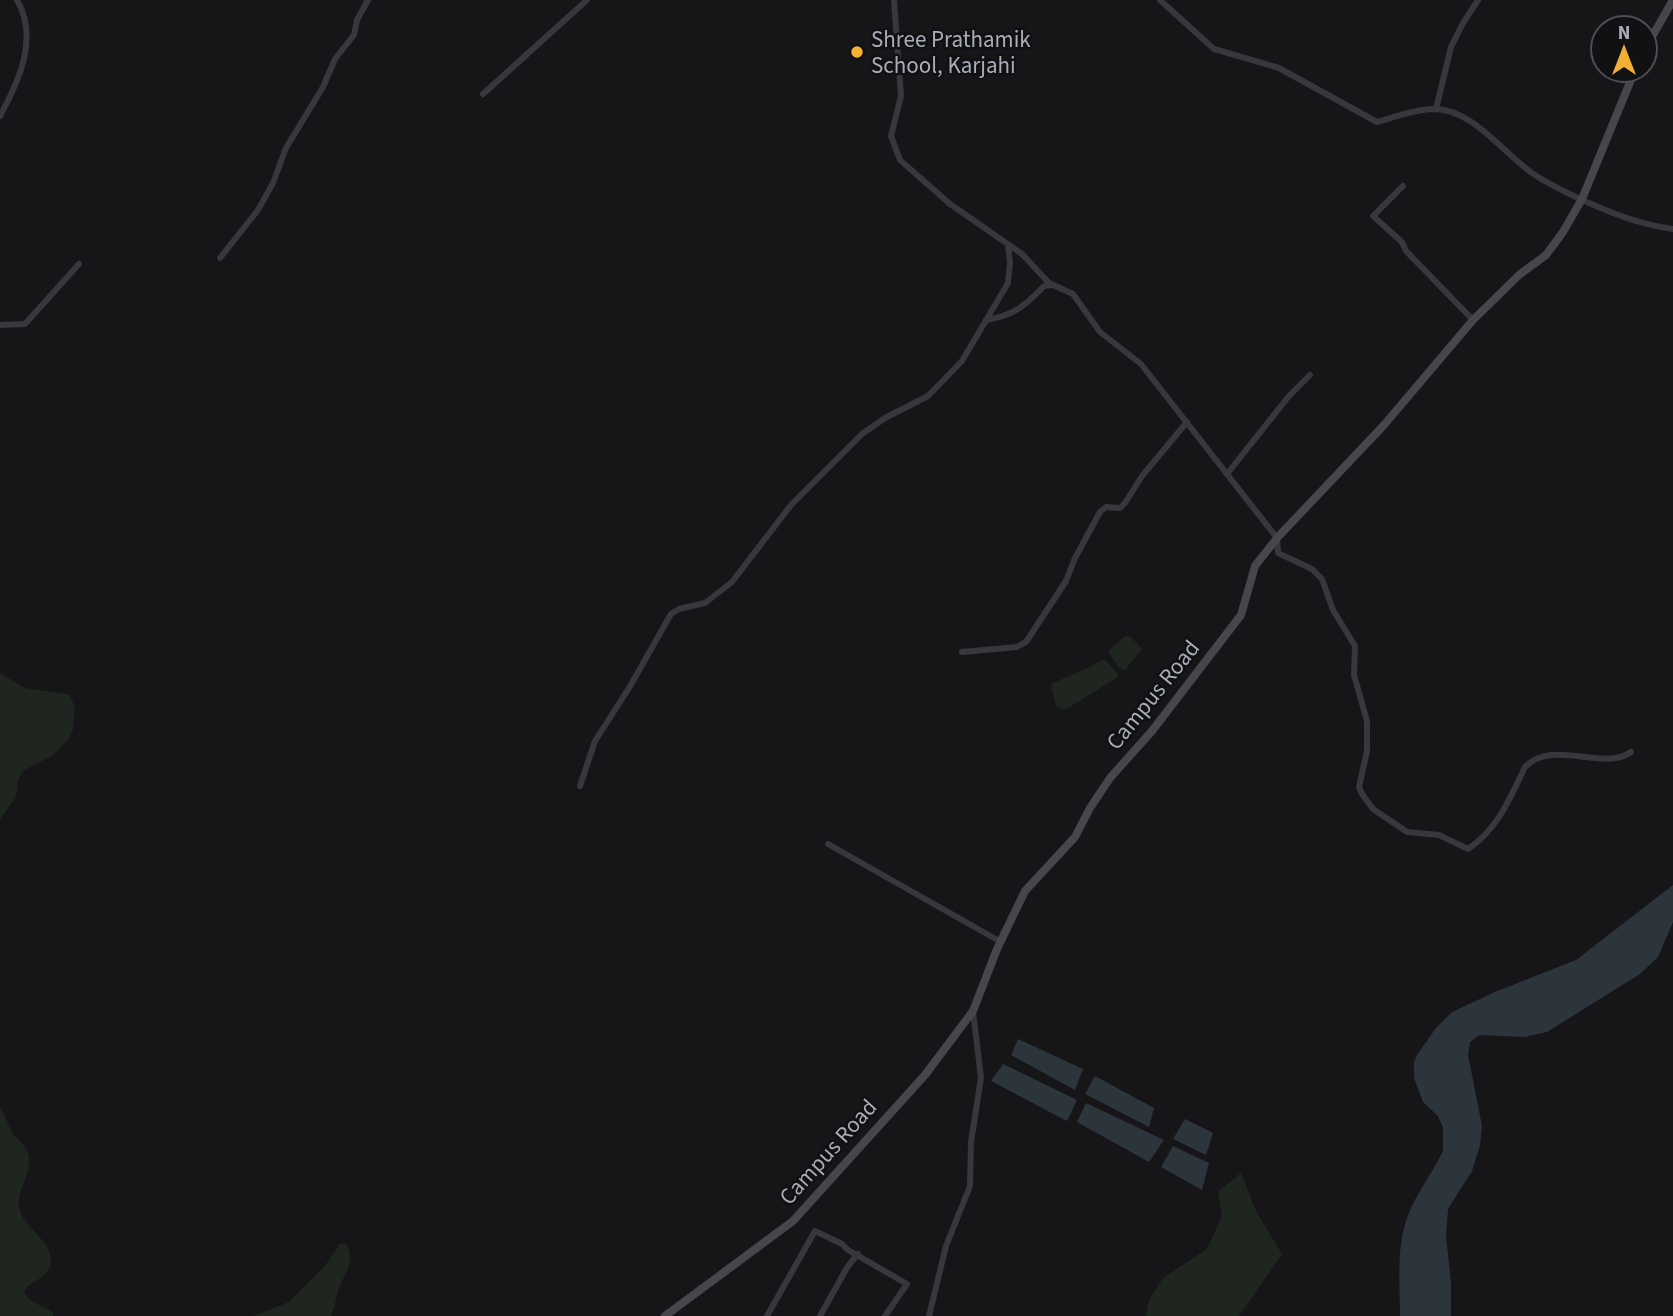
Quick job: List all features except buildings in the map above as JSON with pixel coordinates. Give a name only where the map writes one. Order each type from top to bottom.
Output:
[{"type":"street","points":[[0,116],[13,92],[26,56],[24,12],[17,0]]},
{"type":"street","points":[[220,258],[258,211],[273,183],[286,148],[323,87],[335,59],[354,36],[357,20],[368,0]]},
{"type":"street","points":[[483,94],[587,0]]},
{"type":"street","points":[[894,0],[901,96],[891,136],[900,160],[950,204],[1021,254],[1053,285],[1073,294],[1100,332],[1142,364],[1277,538],[1278,552],[1312,569],[1322,579],[1333,610],[1355,646],[1354,675],[1367,721],[1367,751],[1360,790],[1373,809],[1407,832],[1439,835],[1468,849],[1492,828],[1510,802],[1529,762],[1544,757],[1573,754],[1614,758],[1631,752]]},
{"type":"street","points":[[1160,0],[1214,49],[1279,68],[1377,122],[1436,109],[1452,113],[1489,134],[1506,154],[1556,189],[1622,218],[1644,225],[1673,229]]},
{"type":"street","points":[[1436,109],[1451,47],[1478,0]]},
{"type":"street","points":[[1659,24],[1672,0]]},
{"type":"street","name":"Campus Road","points":[[665,1316],[793,1221],[925,1075],[973,1011],[1025,891],[1076,837],[1090,808],[1110,778],[1152,731],[1241,615],[1255,566],[1277,538],[1384,425],[1473,320],[1545,255],[1582,199],[1629,84]]},
{"type":"street","points":[[1403,186],[1373,216],[1402,242],[1406,251],[1473,320]]},
{"type":"street","points":[[580,786],[595,741],[671,614],[705,603],[732,582],[791,505],[862,434],[885,418],[928,396],[962,361],[1008,284],[1008,245]]},
{"type":"street","points":[[0,325],[25,324],[79,264]]},
{"type":"street","points":[[986,320],[1008,316],[1032,299],[1044,286],[1053,285]]},
{"type":"street","points":[[1227,474],[1289,396],[1310,375]]},
{"type":"street","points":[[962,652],[1017,647],[1026,642],[1066,581],[1100,512],[1106,507],[1120,508],[1125,503],[1142,476],[1187,422]]},
{"type":"street","points":[[828,844],[1001,942]]},
{"type":"street","points":[[929,1316],[946,1246],[970,1186],[971,1142],[981,1078],[973,1011]]},
{"type":"street","points":[[767,1316],[815,1231],[907,1283],[885,1316]]},
{"type":"street","points":[[820,1316],[848,1266],[858,1254]]},
{"type":"shaded area","points":[[1125,636],[1130,636],[1142,649],[1125,670],[1119,668],[1108,651]]},
{"type":"shaded area","points":[[1105,660],[1116,671],[1118,677],[1068,708],[1063,710],[1056,706],[1051,684]]},
{"type":"shaded area","points":[[0,673],[25,688],[67,694],[75,708],[69,739],[53,755],[23,771],[18,780],[16,797],[0,819]]},
{"type":"shaded area","points":[[1673,885],[1673,922],[1658,957],[1640,974],[1547,1032],[1525,1037],[1480,1035],[1470,1042],[1468,1055],[1482,1126],[1480,1145],[1472,1171],[1448,1209],[1446,1236],[1451,1316],[1400,1316],[1399,1267],[1407,1218],[1443,1151],[1443,1127],[1438,1116],[1423,1102],[1414,1078],[1417,1055],[1436,1028],[1452,1012],[1576,960]]},
{"type":"shaded area","points":[[1018,1039],[1083,1069],[1075,1090],[1011,1055]]},
{"type":"shaded area","points":[[1003,1064],[1077,1100],[1067,1121],[991,1081]]},
{"type":"shaded area","points":[[1095,1076],[1154,1108],[1149,1127],[1085,1094]]},
{"type":"shaded area","points":[[1086,1103],[1164,1140],[1149,1162],[1077,1122]]},
{"type":"shaded area","points":[[0,1108],[12,1132],[25,1146],[29,1156],[28,1172],[20,1195],[20,1211],[45,1244],[51,1258],[45,1274],[24,1291],[36,1304],[53,1313],[53,1316],[0,1316]]},
{"type":"shaded area","points":[[1185,1119],[1213,1133],[1206,1155],[1173,1139]]},
{"type":"shaded area","points":[[1173,1146],[1209,1163],[1202,1190],[1161,1167]]},
{"type":"shaded area","points":[[1241,1173],[1256,1211],[1282,1254],[1239,1316],[1146,1316],[1149,1300],[1163,1278],[1207,1249],[1222,1216],[1218,1191]]},
{"type":"shaded area","points":[[340,1244],[346,1244],[350,1261],[331,1316],[254,1316],[289,1302],[324,1267]]},
{"type":"place","name":"Shree Prathamik School, Karjahi","points":[[857,52]]}]
